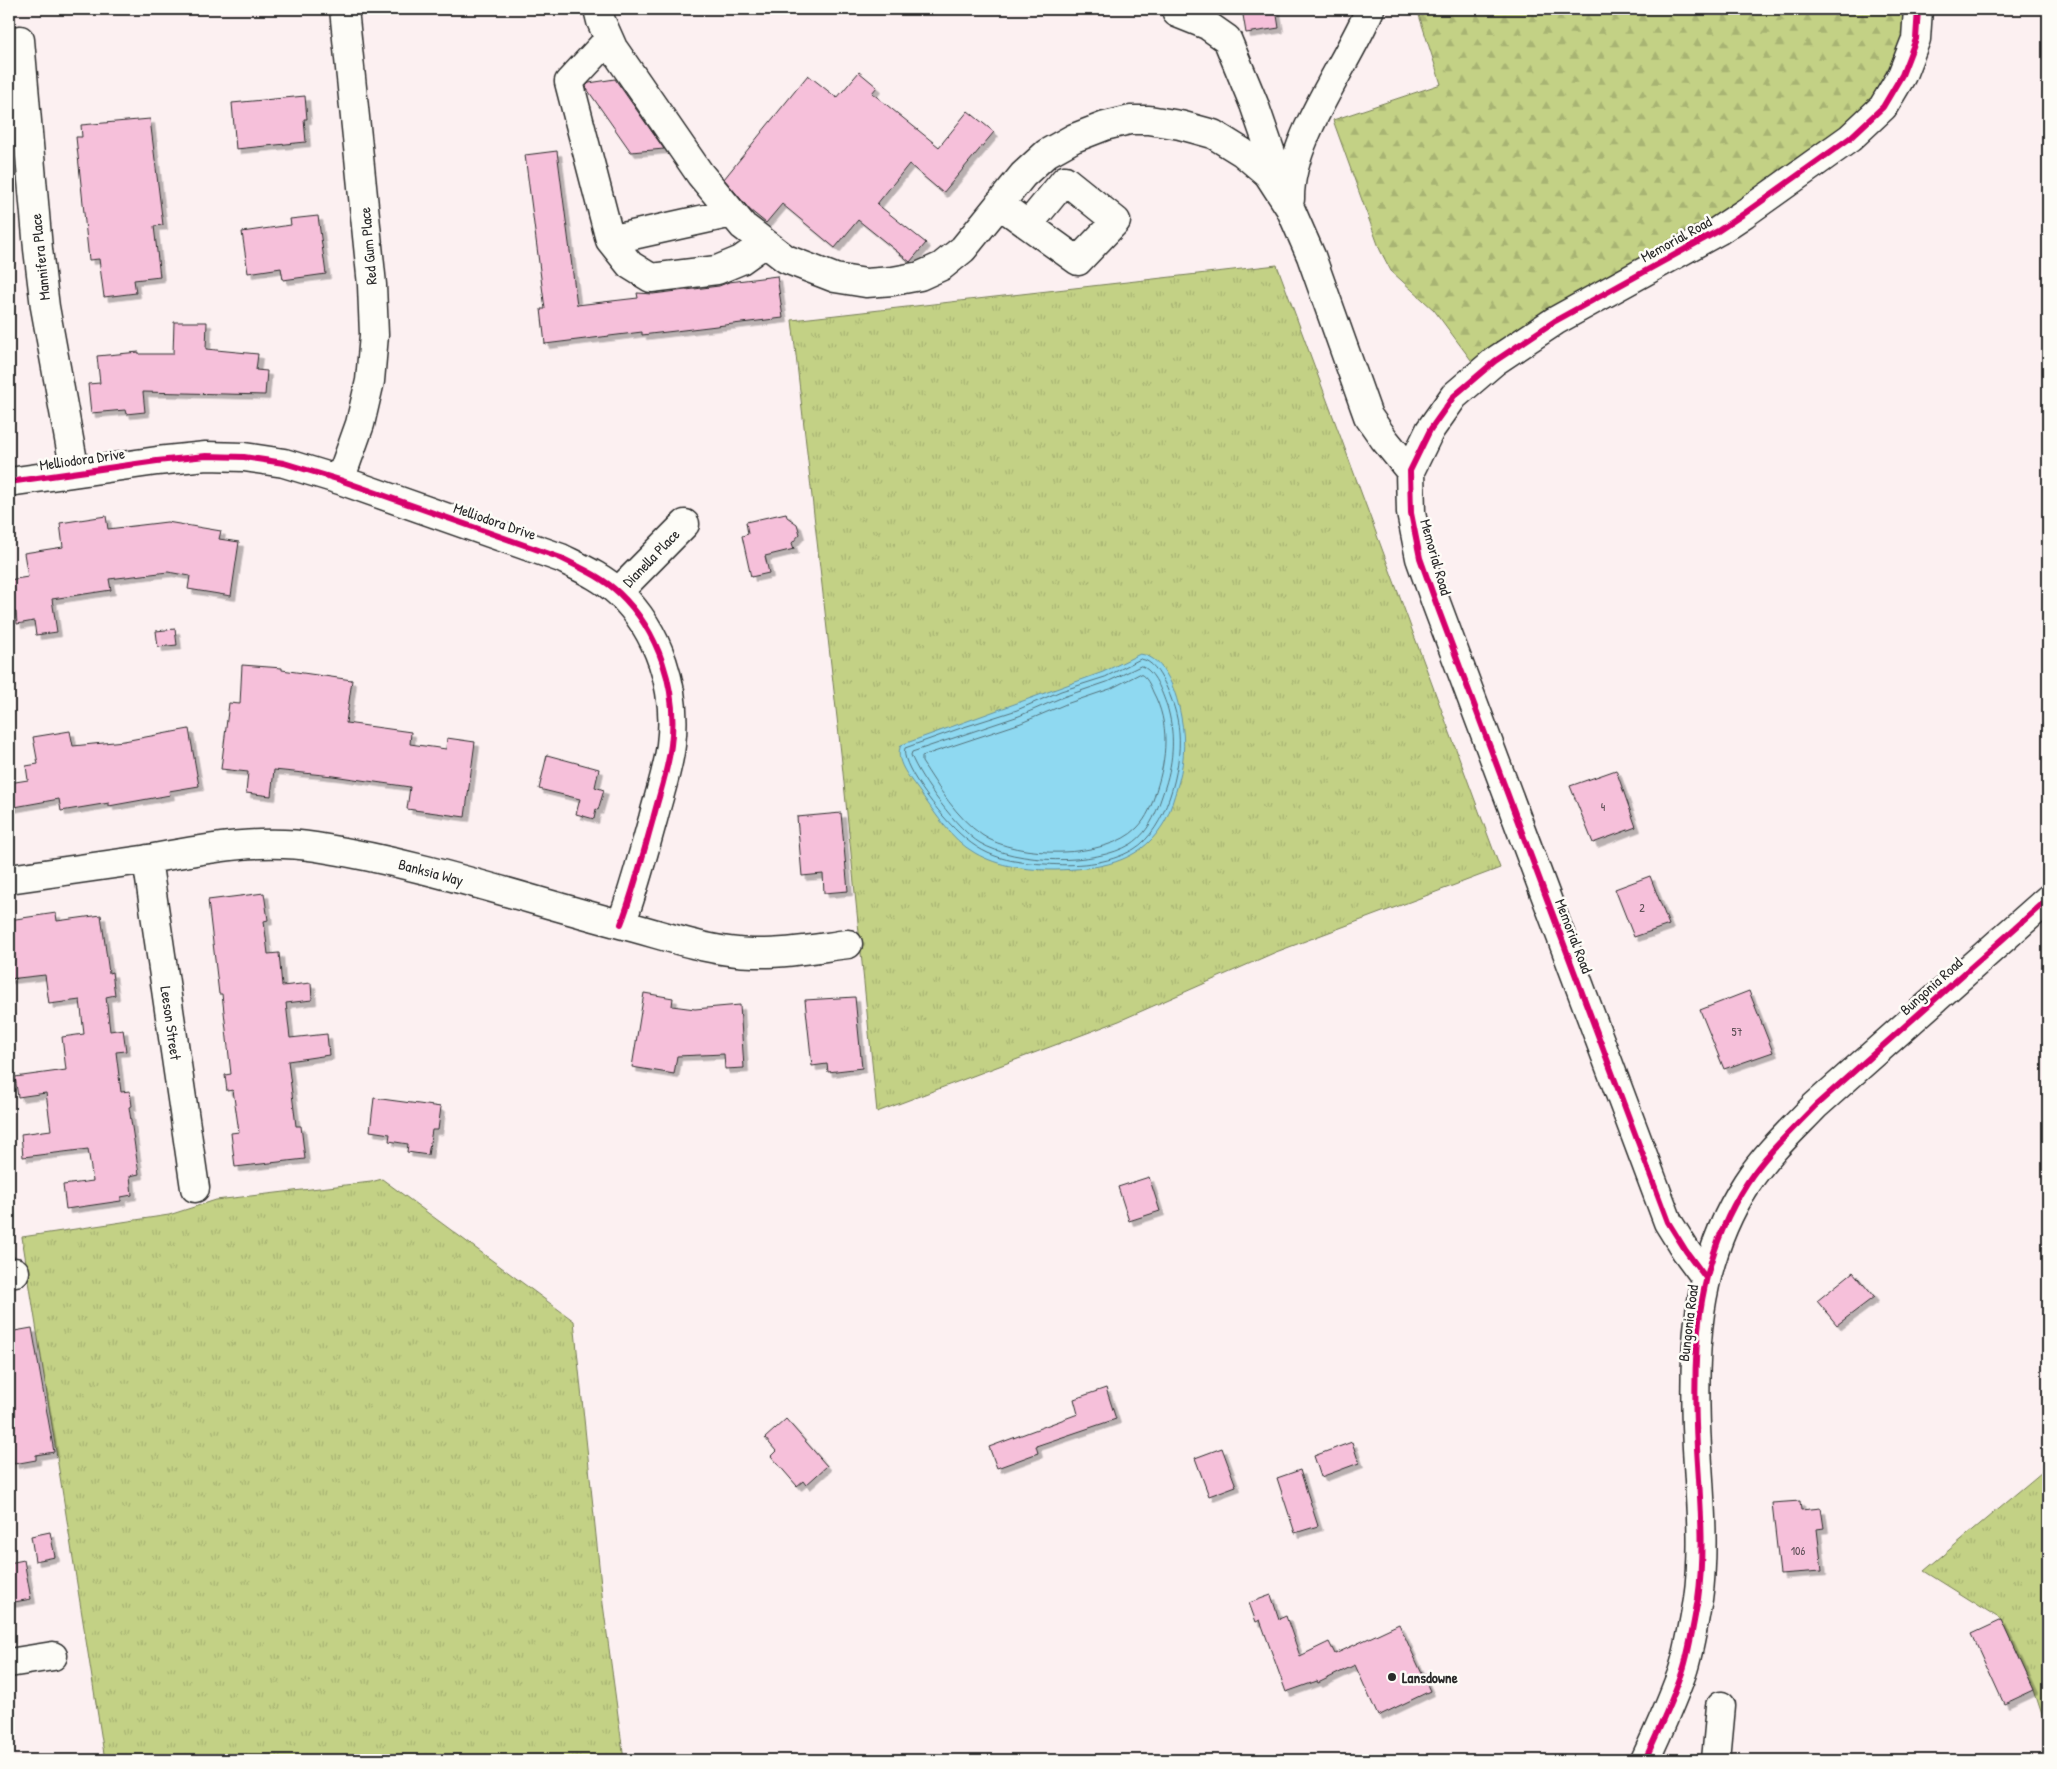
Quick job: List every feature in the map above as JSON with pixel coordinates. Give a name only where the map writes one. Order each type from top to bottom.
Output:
[{"type":"street","name":"Red Gum Place","points":[[340,480],[360,424],[368,389],[374,335],[372,285],[344,9]]},
{"type":"street","points":[[598,9],[613,48],[700,174],[743,226],[786,259],[835,278],[866,283],[893,281],[920,276],[942,266],[963,249],[1023,175],[1047,153],[1074,138],[1105,126],[1130,120],[1150,120],[1180,124],[1213,134],[1242,152],[1268,174],[1290,208]]},
{"type":"street","points":[[1290,208],[1290,186],[1293,168],[1300,150],[1315,115],[1362,28],[1370,9]]},
{"type":"street","name":"Memorial Road","points":[[1706,1278],[1686,1252],[1668,1222],[1436,603],[1420,558],[1411,513],[1410,471],[1430,430],[1454,396],[1495,362],[1555,321],[1738,218],[1850,138],[1883,107],[1902,75],[1916,39],[1918,9]]},
{"type":"street","points":[[1177,13],[1207,25],[1227,39],[1254,104],[1290,208],[1311,256],[1368,416],[1410,471]]},
{"type":"street","points":[[609,39],[569,82],[610,240],[630,265],[650,278],[717,270],[740,260],[765,242]]},
{"type":"street","name":"Mannifera Place","points":[[20,40],[44,298],[75,472]]},
{"type":"street","points":[[999,204],[1028,225]]},
{"type":"street","points":[[610,240],[732,213]]},
{"type":"street","name":"Melliodora Drive","points":[[9,482],[206,456],[244,457],[284,463],[340,480],[561,558],[594,574],[618,592],[636,612],[654,638],[667,677],[672,710],[671,745],[630,900],[621,924]]},
{"type":"street","name":"Dianella Place","points":[[618,592],[684,524]]},
{"type":"street","name":"Banksia Way","points":[[9,879],[210,848],[261,844],[313,846],[407,864],[667,938],[722,950],[754,953],[786,952],[848,944]]},
{"type":"street","name":"Leeson Street","points":[[147,859],[195,1188]]},
{"type":"street","name":"Bungonia Road","points":[[1645,1760],[1683,1671],[1698,1599],[1701,1519],[1694,1375],[1697,1326],[1706,1278],[1725,1223],[1748,1181],[1815,1106],[2048,899]]},
{"type":"street","points":[[9,1663],[53,1656]]},
{"type":"street","points":[[1716,1760],[1721,1706]]},
{"type":"green space","points":[[1417,9],[1910,9],[1901,62],[1859,119],[1751,200],[1474,364],[1434,310],[1391,271],[1380,250],[1333,120],[1441,84]]},
{"type":"green space","points":[[1277,265],[1500,868],[1276,952],[1119,1021],[877,1112],[841,753],[792,320]]},
{"type":"green space","points":[[382,1179],[574,1321],[603,1604],[624,1760],[105,1760],[22,1237],[169,1215],[216,1200],[371,1182]]},
{"type":"green space","points":[[2048,1467],[2048,1733],[2034,1690],[2002,1620],[1924,1571]]},
{"type":"water","points":[[1140,654],[1157,662],[1169,678],[1183,727],[1183,754],[1179,782],[1164,822],[1152,839],[1141,849],[1129,856],[1101,866],[1055,870],[1024,868],[994,862],[966,847],[950,832],[903,768],[899,756],[901,745],[1103,672]]},
{"type":"building","points":[[1242,9],[1276,9],[1279,28],[1246,33]]},
{"type":"building","points":[[859,72],[877,87],[872,93],[939,147],[968,111],[994,132],[943,193],[909,164],[877,204],[926,243],[910,262],[858,220],[835,248],[782,204],[766,223],[750,210],[724,179],[808,75],[837,98]]},
{"type":"building","points":[[615,79],[664,149],[631,152],[586,86],[589,83]]},
{"type":"building","points":[[305,96],[306,142],[236,149],[232,103]]},
{"type":"building","points":[[150,119],[163,225],[154,226],[160,277],[134,280],[136,293],[104,297],[99,259],[89,260],[76,137],[82,137],[81,125]]},
{"type":"building","points":[[557,151],[577,305],[638,298],[637,293],[653,294],[719,286],[729,282],[777,276],[783,318],[642,335],[642,332],[545,344],[541,309],[545,309],[525,155]]},
{"type":"building","points":[[318,216],[326,274],[283,280],[281,268],[248,273],[242,232],[291,225],[290,219]]},
{"type":"building","points":[[174,322],[207,322],[206,349],[258,354],[256,370],[267,371],[265,395],[143,392],[145,412],[126,414],[125,410],[91,413],[88,384],[100,383],[97,356],[139,352],[139,354],[173,354]]},
{"type":"building","points":[[786,513],[787,517],[797,524],[800,534],[792,543],[794,549],[765,556],[769,573],[751,577],[742,536],[748,534],[746,522]]},
{"type":"building","points":[[106,516],[108,529],[167,522],[221,531],[219,539],[239,542],[231,596],[188,589],[190,576],[168,572],[109,579],[111,590],[52,599],[57,632],[36,635],[34,621],[17,624],[16,612],[9,612],[9,580],[28,577],[24,553],[63,547],[60,523]]},
{"type":"building","points":[[175,629],[177,645],[158,647],[156,631]]},
{"type":"building","points":[[242,665],[282,668],[282,670],[352,680],[346,723],[411,732],[410,744],[446,749],[447,738],[475,742],[465,817],[407,809],[410,787],[333,776],[274,770],[271,796],[246,793],[248,772],[221,769],[229,703],[240,704]]},
{"type":"building","points":[[189,729],[199,786],[169,791],[170,795],[109,806],[109,803],[61,811],[59,799],[9,808],[9,783],[28,780],[26,766],[38,764],[33,737],[70,731],[73,746],[124,741]]},
{"type":"building","points":[[547,755],[599,769],[595,787],[604,790],[594,819],[576,814],[580,799],[539,789]]},
{"type":"building","points":[[1616,770],[1636,827],[1593,843],[1570,786]]},
{"type":"building","points":[[841,813],[848,891],[824,893],[823,874],[802,876],[797,817]]},
{"type":"building","points":[[1650,876],[1669,925],[1634,937],[1615,889]]},
{"type":"building","points":[[264,893],[268,920],[264,921],[268,954],[279,953],[282,986],[311,983],[312,1000],[286,1003],[290,1038],[327,1034],[329,1055],[288,1061],[296,1126],[301,1126],[305,1159],[235,1167],[231,1133],[239,1132],[233,1090],[227,1091],[225,1075],[231,1074],[222,994],[219,994],[208,900]]},
{"type":"building","points":[[56,913],[57,921],[101,915],[109,973],[112,972],[115,995],[106,997],[110,1031],[123,1029],[126,1051],[116,1052],[121,1092],[130,1091],[132,1106],[129,1107],[139,1174],[130,1176],[132,1195],[121,1197],[121,1201],[66,1209],[63,1185],[93,1181],[88,1149],[23,1157],[21,1134],[51,1130],[46,1093],[18,1097],[15,1077],[66,1070],[62,1037],[84,1034],[80,1000],[49,1004],[45,975],[9,979],[9,920]]},
{"type":"building","points":[[1749,991],[1773,1052],[1724,1069],[1700,1010]]},
{"type":"building","points":[[644,993],[673,998],[672,1006],[695,1009],[740,1005],[744,1068],[725,1069],[724,1054],[677,1056],[674,1074],[632,1067]]},
{"type":"building","points":[[855,997],[862,1068],[828,1072],[827,1064],[812,1066],[805,1000]]},
{"type":"building","points":[[374,1098],[441,1107],[438,1130],[432,1130],[428,1155],[407,1152],[408,1144],[389,1141],[390,1134],[370,1131]]},
{"type":"building","points":[[1149,1177],[1160,1211],[1129,1221],[1118,1187]]},
{"type":"building","points":[[1853,1272],[1874,1297],[1837,1325],[1817,1301]]},
{"type":"building","points":[[32,1328],[54,1452],[36,1455],[36,1460],[14,1464],[9,1434],[9,1332]]},
{"type":"building","points":[[1106,1388],[1116,1419],[1036,1446],[1038,1453],[997,1468],[989,1447],[1078,1414],[1074,1399]]},
{"type":"building","points":[[786,1419],[827,1466],[806,1485],[803,1481],[797,1486],[771,1456],[776,1451],[765,1438]]},
{"type":"building","points":[[1352,1442],[1359,1463],[1321,1477],[1314,1456]]},
{"type":"building","points":[[1222,1448],[1236,1486],[1209,1496],[1195,1458]]},
{"type":"building","points":[[1300,1470],[1318,1526],[1295,1533],[1277,1478]]},
{"type":"building","points":[[1800,1501],[1801,1510],[1821,1508],[1824,1528],[1817,1529],[1822,1571],[1780,1574],[1772,1503]]},
{"type":"building","points":[[50,1532],[55,1557],[35,1561],[31,1536]]},
{"type":"building","points":[[24,1560],[31,1599],[9,1603],[9,1563]]},
{"type":"building","points":[[1271,1595],[1279,1619],[1286,1616],[1300,1656],[1329,1642],[1335,1654],[1399,1624],[1430,1691],[1378,1716],[1355,1665],[1318,1683],[1317,1681],[1286,1692],[1260,1620],[1256,1622],[1249,1603]]},
{"type":"building","points":[[2002,1620],[2034,1690],[2004,1704],[1972,1634]]},
{"type":"cycle path","points":[[1706,1278],[1668,1222],[1436,603],[1420,558],[1411,513],[1410,471],[1430,430],[1454,396],[1495,361],[1555,321],[1718,231],[1850,138],[1883,107],[1902,75],[1916,39],[1918,9]]},
{"type":"cycle path","points":[[9,482],[206,456],[244,457],[284,463],[340,480],[561,558],[606,582],[633,608],[655,643],[668,683],[672,724],[670,754],[666,773],[621,924]]},
{"type":"cycle path","points":[[1645,1760],[1682,1673],[1698,1599],[1702,1543],[1695,1378],[1697,1344],[1700,1311],[1707,1278],[1716,1246],[1729,1214],[1762,1162],[1815,1106],[2048,899]]},
{"type":"place","name":"Lansdowne","points":[[1392,1677]]}]
